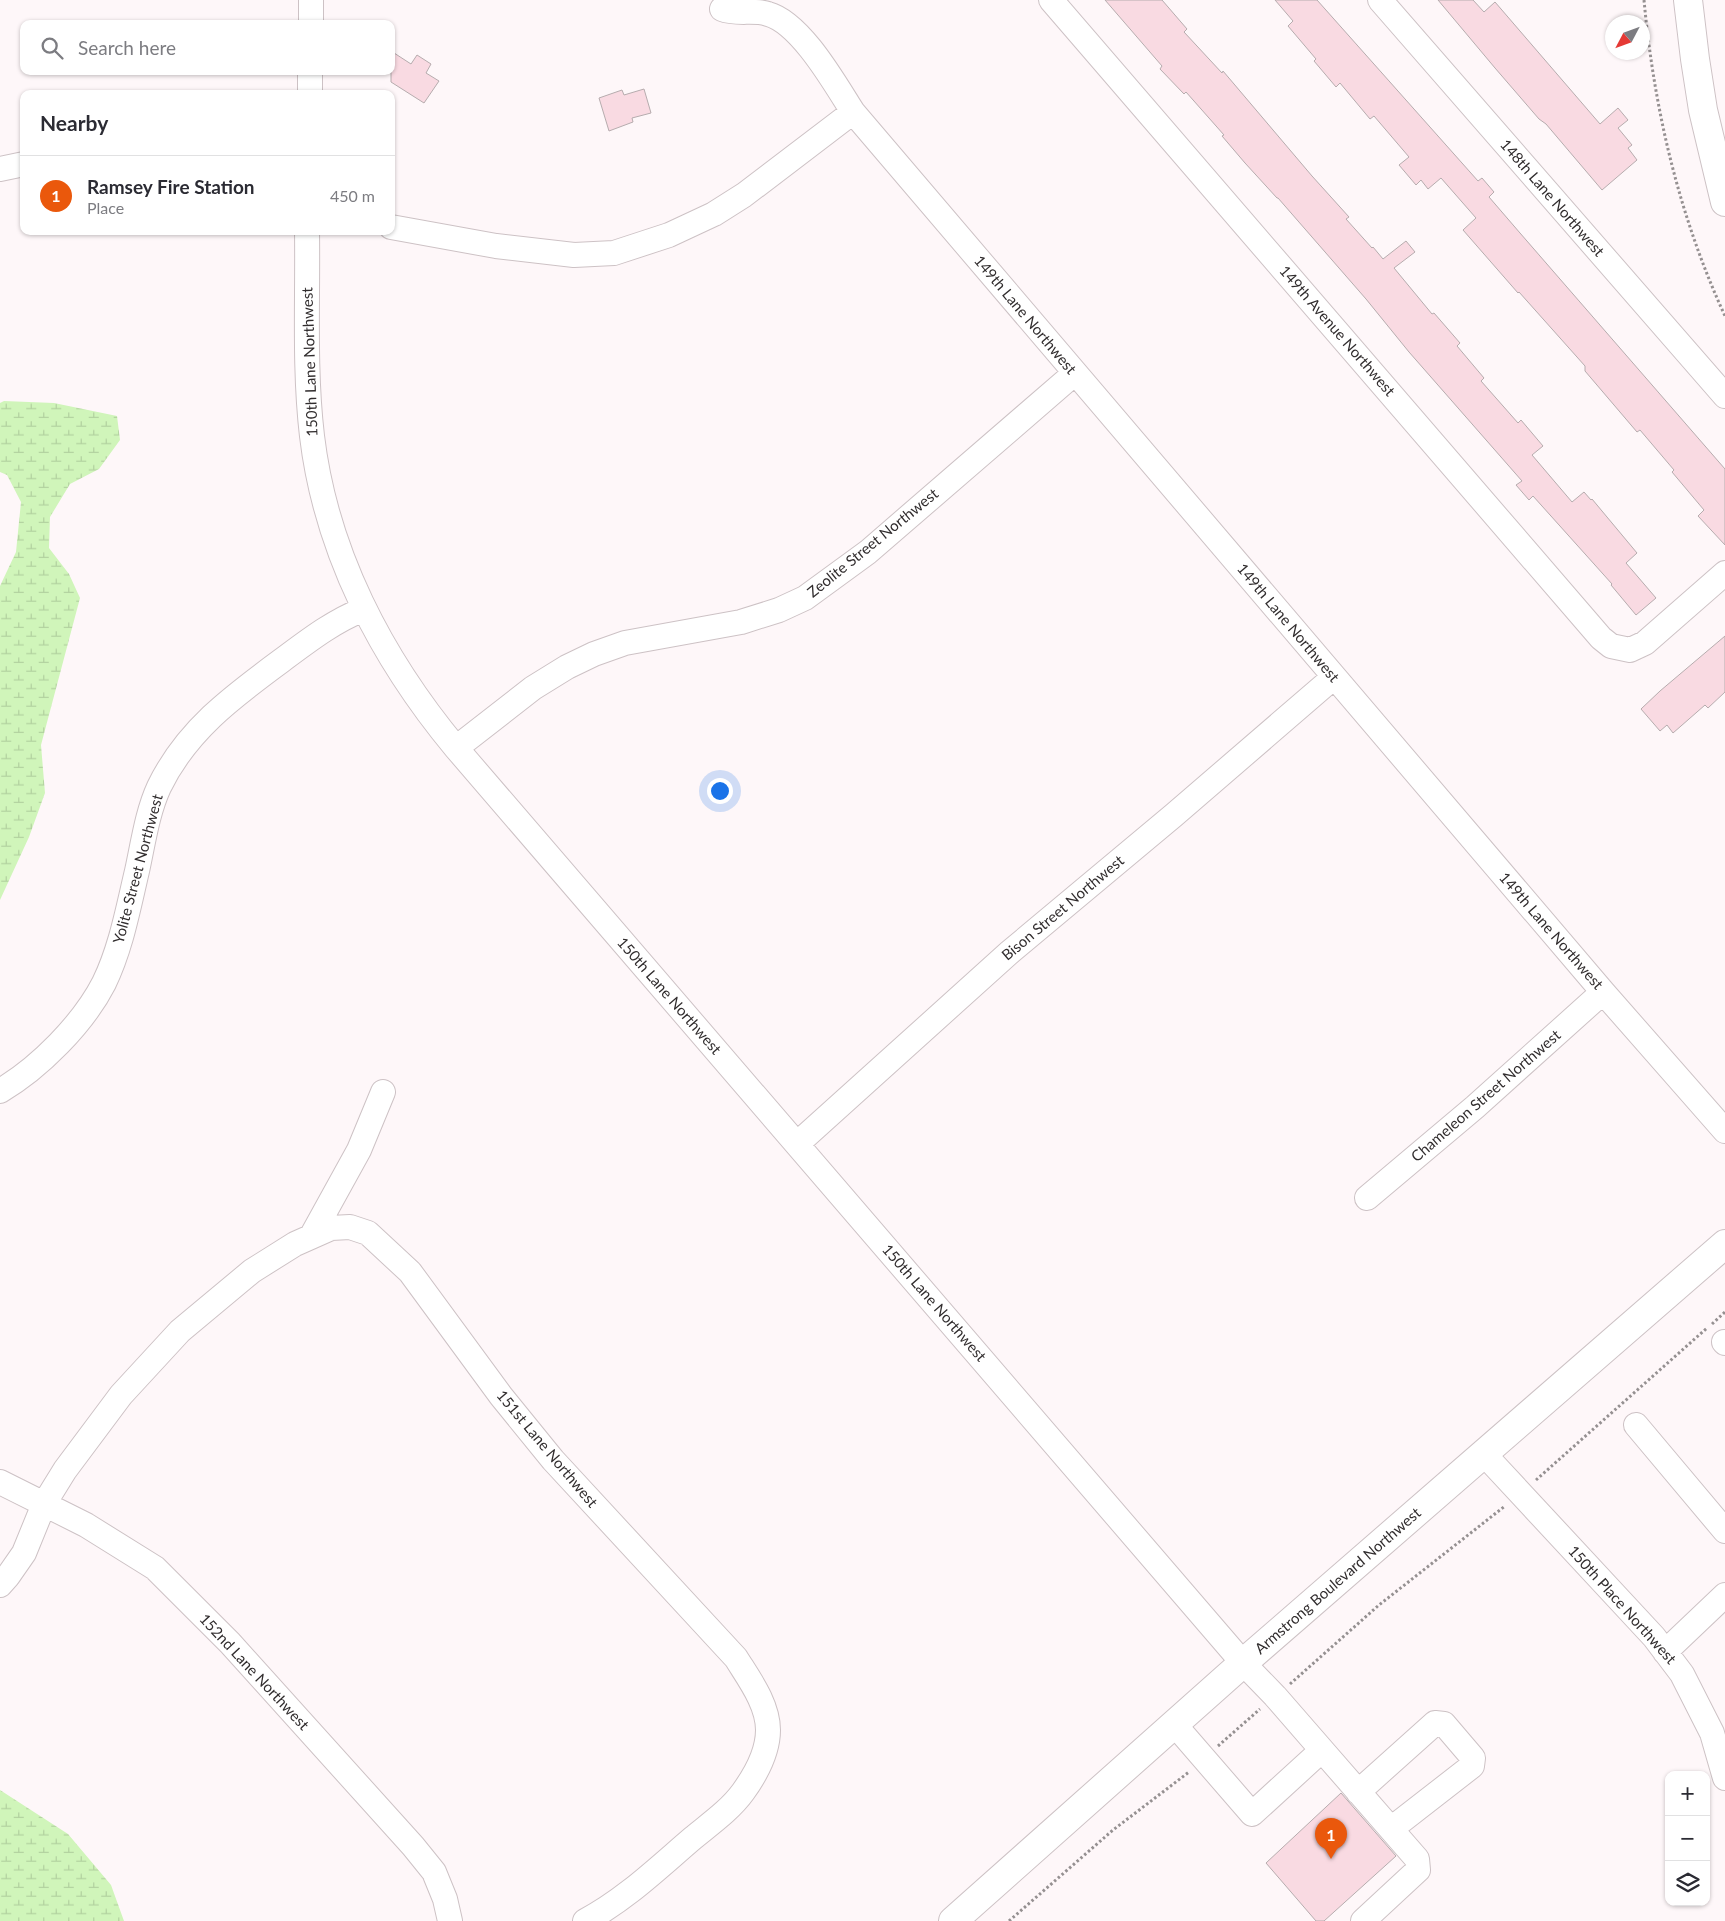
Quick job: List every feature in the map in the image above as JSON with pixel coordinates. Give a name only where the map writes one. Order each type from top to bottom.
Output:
[{"type":"main road","points":[[1688,0],[1702,102],[1722,179],[1725,202]]},
{"type":"main road","name":"Armstrong Boulevard Northwest","points":[[953,1921],[1243,1663],[1725,1244]]},
{"type":"street","points":[[310,20],[311,0]]},
{"type":"street","name":"149th Avenue Northwest","points":[[1051,0],[1601,638],[1611,646],[1630,650],[1645,643],[1725,573]]},
{"type":"street","name":"148th Lane Northwest","points":[[1380,0],[1725,396]]},
{"type":"street","name":"149th Lane Northwest","points":[[722,9],[730,12],[768,14],[785,23],[815,53],[853,112],[1602,992],[1725,1131]]},
{"type":"street","points":[[310,75],[310,90]]},
{"type":"street","points":[[395,228],[496,246],[574,255],[614,253],[669,235],[714,214],[744,195],[853,112]]},
{"type":"street","points":[[0,170],[20,165]]},
{"type":"street","name":"150th Lane Northwest","points":[[307,235],[309,398],[312,437],[325,503],[334,534],[364,609],[398,671],[456,748],[1243,1663],[1275,1696],[1417,1858],[1418,1870],[1363,1921]]},
{"type":"street","name":"Zeolite Street Northwest","points":[[456,748],[534,688],[567,667],[594,654],[625,643],[741,622],[779,610],[806,598],[868,552],[1075,373]]},
{"type":"street","name":"Yolite Street Northwest","points":[[0,1091],[42,1061],[69,1033],[103,984],[118,948],[158,790],[172,762],[189,738],[214,713],[251,682],[340,619],[364,609]]},
{"type":"street","name":"Bison Street Northwest","points":[[797,1144],[1010,952],[1174,815],[1334,677]]},
{"type":"street","name":"Chameleon Street Northwest","points":[[1367,1198],[1475,1108],[1602,992]]},
{"type":"street","points":[[311,1237],[359,1150],[383,1092]]},
{"type":"street","name":"151st Lane Northwest","points":[[0,1584],[24,1553],[44,1504],[65,1470],[121,1396],[180,1332],[252,1271],[295,1244],[331,1228],[350,1228],[368,1232],[410,1272],[500,1396],[553,1460],[736,1658],[752,1683],[764,1710],[768,1729],[766,1746],[758,1770],[742,1794],[722,1814],[635,1888],[585,1921]]},
{"type":"street","points":[[1636,1425],[1725,1531]]},
{"type":"street","name":"150th Place Northwest","points":[[1484,1454],[1654,1637],[1682,1674],[1712,1733],[1725,1778]]},
{"type":"street","name":"152nd Lane Northwest","points":[[0,1482],[86,1525],[155,1568],[230,1643],[418,1852],[434,1872],[445,1899],[450,1921]]},
{"type":"street","points":[[1665,1652],[1725,1595]]},
{"type":"street","points":[[1358,1792],[1435,1723],[1444,1724],[1473,1758],[1472,1766],[1391,1829]]},
{"type":"street","points":[[1175,1725],[1252,1814],[1322,1750]]},
{"type":"path","points":[[1644,0],[1648,41],[1666,142],[1691,229],[1725,316]]},
{"type":"path","points":[[1009,1921],[1113,1830],[1185,1776],[1379,1605],[1520,1493],[1725,1312]]},
{"type":"green space","points":[[4,401],[54,403],[117,416],[120,440],[99,469],[70,484],[50,517],[49,548],[69,574],[80,598],[41,745],[45,793],[29,837],[0,900],[0,586],[16,552],[21,502],[7,475],[0,472],[0,403]]},
{"type":"green space","points":[[0,1790],[68,1834],[111,1885],[124,1921],[0,1921]]},
{"type":"building","points":[[1105,0],[1162,0],[1187,29],[1184,32],[1222,73],[1223,71],[1349,217],[1346,219],[1383,259],[1406,241],[1415,252],[1394,268],[1432,314],[1434,313],[1460,343],[1457,346],[1484,378],[1481,381],[1518,423],[1521,420],[1543,446],[1532,455],[1572,502],[1584,492],[1637,553],[1626,563],[1656,598],[1636,615],[1612,584],[1533,496],[1529,500],[1516,485],[1522,481],[1409,352],[1366,299],[1245,163],[1222,136],[1224,135],[1186,92],[1184,94],[1160,69],[1162,66]]},
{"type":"building","points":[[1275,0],[1317,0],[1478,181],[1482,178],[1494,192],[1489,197],[1725,469],[1725,545],[1698,516],[1704,510],[1672,472],[1674,470],[1640,430],[1637,432],[1585,371],[1585,366],[1463,230],[1476,218],[1441,178],[1428,189],[1421,180],[1416,185],[1399,165],[1409,157],[1374,116],[1370,119],[1340,83],[1336,87],[1314,61],[1316,59],[1288,26],[1293,21]]},
{"type":"building","points":[[1438,0],[1473,0],[1484,12],[1495,2],[1600,124],[1618,108],[1628,120],[1618,128],[1632,145],[1628,148],[1637,160],[1602,190]]},
{"type":"building","points":[[395,54],[411,64],[417,55],[431,64],[426,73],[439,81],[424,103],[391,82],[391,75],[395,75]]},
{"type":"building","points":[[644,89],[651,113],[632,118],[633,122],[609,131],[599,98],[622,90],[624,95]]},
{"type":"building","points":[[1725,636],[1725,692],[1708,708],[1705,705],[1673,733],[1667,725],[1660,731],[1641,709]]},
{"type":"building","points":[[1341,1793],[1396,1856],[1324,1921],[1316,1921],[1266,1863]]},
{"type":"place","name":"Ramsey Fire Station","points":[[1331,1859]]}]
